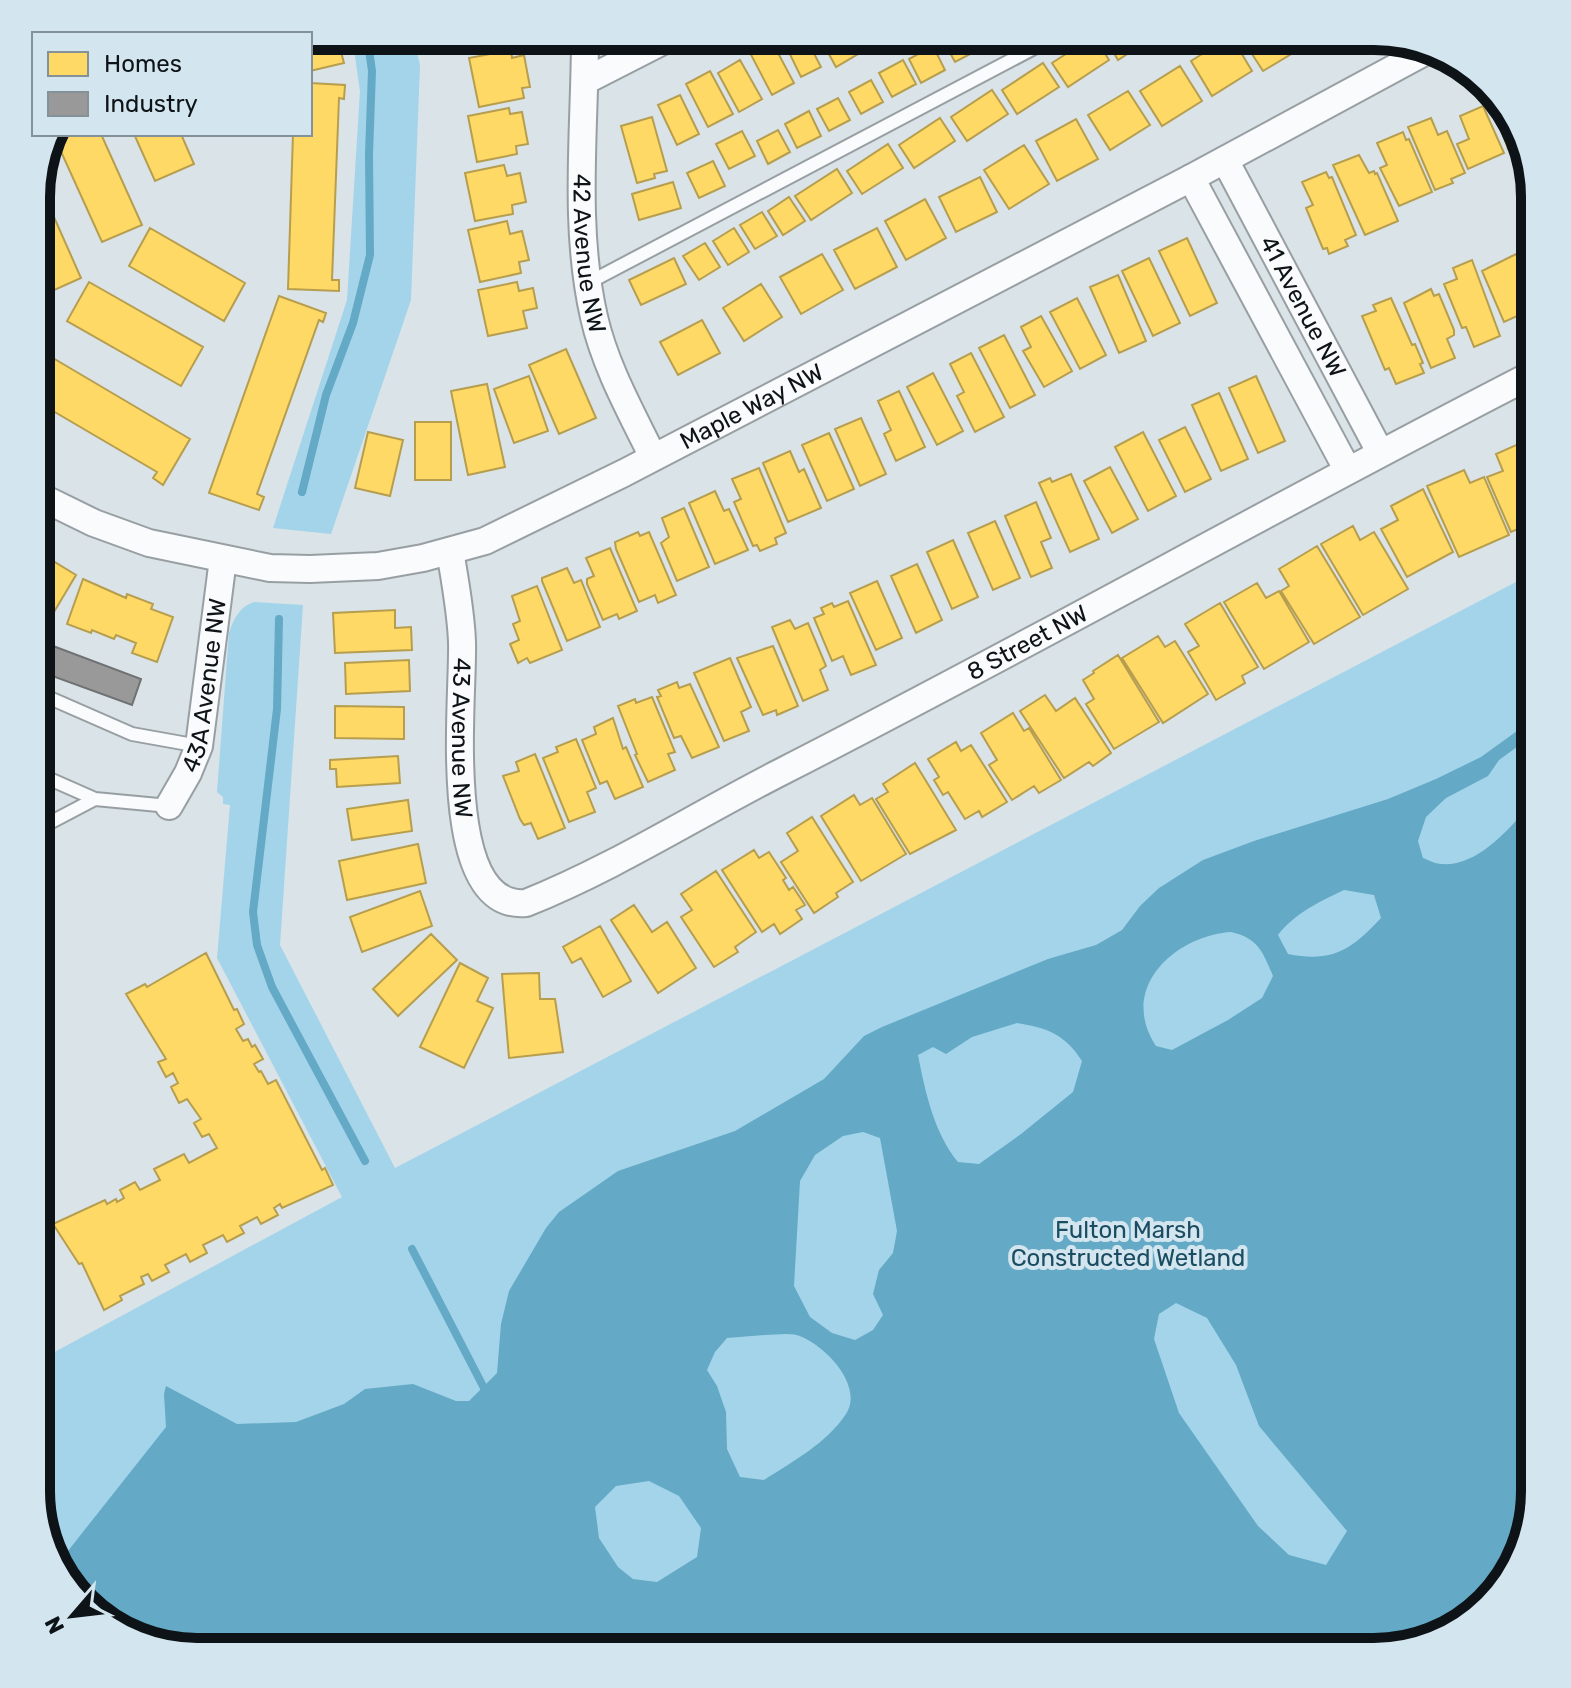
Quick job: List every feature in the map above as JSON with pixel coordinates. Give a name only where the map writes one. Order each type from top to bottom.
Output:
[{"type":"street","name":"42 Avenue NW","points":[[585,50],[583,241],[588,283],[604,352],[653,457]]},
{"type":"street","points":[[585,81],[646,50]]},
{"type":"street","name":"Maple Way NW","points":[[50,501],[94,523],[149,543],[270,568],[350,568],[403,562],[485,541],[1191,178],[1416,56]]},
{"type":"street","name":"41 Avenue NW","points":[[1225,160],[1380,452]]},
{"type":"street","name":"41 Avenue NW","points":[[1191,178],[1347,469]]},
{"type":"street","name":"8 Street NW","points":[[518,904],[550,893],[682,826],[749,788],[1035,641],[1347,469],[1521,380]]},
{"type":"street","name":"43 Avenue NW","points":[[450,551],[462,643],[461,787],[467,841],[478,870],[490,889],[505,902],[518,904]]},
{"type":"street","name":"43A Avenue NW","points":[[169,806],[199,746],[223,559]]},
{"type":"lane","points":[[588,283],[1030,50]]},
{"type":"lane","points":[[50,698],[132,734],[199,746]]},
{"type":"lane","points":[[50,779],[95,799],[169,806]]},
{"type":"lane","points":[[50,823],[95,799]]},
{"type":"green space","points":[[354,50],[416,50],[420,65],[411,300],[331,534],[273,528],[347,300],[360,91]]},
{"type":"green space","name":"Fulton Marsh Constructed Wetland","points":[[1521,579],[1521,1491],[1516,1529],[1506,1556],[1478,1595],[1456,1613],[1412,1633],[1374,1638],[197,1638],[159,1633],[132,1623],[112,1611],[112,1576],[77,1576],[58,1538],[50,1501],[50,1354],[342,1197],[217,958],[230,805],[223,804],[223,797],[217,792],[229,633],[241,610],[254,602],[303,605],[280,945],[395,1168]]},
{"type":"shaded area","name":"Fulton Marsh Constructed Wetland","points":[[1521,728],[1521,744],[1499,760],[1488,776],[1446,798],[1426,817],[1418,841],[1423,858],[1434,863],[1455,863],[1482,851],[1521,815],[1520,1510],[1510,1547],[1491,1580],[1463,1608],[1439,1623],[1412,1633],[1374,1638],[197,1638],[159,1633],[115,1613],[112,1611],[112,1576],[77,1576],[65,1556],[166,1427],[166,1386],[237,1424],[296,1422],[344,1404],[365,1389],[413,1384],[456,1401],[469,1401],[497,1373],[501,1324],[509,1291],[546,1228],[559,1212],[618,1171],[735,1131],[824,1079],[864,1036],[882,1027],[1048,959],[1096,945],[1122,930],[1159,888],[1203,860],[1388,799],[1481,757]],"holes":[[[1344,890],[1374,895],[1381,918],[1351,945],[1330,955],[1317,957],[1288,954],[1278,935],[1300,914]],[[1231,932],[1254,942],[1266,960],[1273,976],[1262,998],[1172,1050],[1156,1046],[1146,1025],[1144,1005],[1148,986],[1158,969],[1190,943]],[[1017,1023],[1054,1034],[1076,1052],[1082,1061],[1073,1092],[979,1164],[958,1162],[943,1138],[932,1111],[918,1055],[933,1047],[946,1054],[972,1037]],[[863,1132],[880,1138],[897,1231],[893,1253],[879,1270],[873,1294],[883,1315],[873,1330],[855,1340],[832,1333],[810,1317],[794,1286],[800,1181],[815,1155],[843,1136]],[[1176,1303],[1207,1318],[1236,1365],[1259,1426],[1347,1531],[1326,1565],[1289,1555],[1258,1526],[1179,1413],[1154,1339],[1159,1314]],[[784,1334],[812,1342],[831,1358],[846,1380],[850,1403],[838,1424],[797,1459],[764,1480],[740,1477],[727,1449],[726,1412],[717,1386],[707,1370],[715,1352],[727,1338]],[[649,1481],[679,1496],[701,1528],[697,1557],[657,1582],[633,1579],[618,1567],[599,1538],[595,1507],[616,1486]]]},
{"type":"building: Homes","points":[[312,50],[341,52],[344,63],[312,71]]},
{"type":"building: Homes","points":[[511,50],[512,58],[524,55],[530,87],[522,88],[524,98],[479,107],[469,58]]},
{"type":"building: Homes","points":[[749,50],[776,50],[794,83],[772,95]]},
{"type":"building: Homes","points":[[788,50],[812,50],[821,67],[801,77]]},
{"type":"building: Homes","points":[[827,50],[856,50],[858,54],[836,67]]},
{"type":"building: Homes","points":[[926,50],[935,50],[945,70],[921,83],[909,59]]},
{"type":"building: Homes","points":[[948,50],[976,50],[976,51],[955,62]]},
{"type":"building: Homes","points":[[1072,50],[1103,50],[1109,60],[1068,87],[1052,63]]},
{"type":"building: Homes","points":[[1112,50],[1133,50],[1118,60]]},
{"type":"building: Homes","points":[[1209,50],[1239,50],[1252,71],[1212,96],[1191,61]]},
{"type":"building: Homes","points":[[1249,50],[1298,50],[1263,71]]},
{"type":"building: Homes","points":[[740,60],[762,99],[739,112],[718,73]]},
{"type":"building: Homes","points":[[903,60],[916,84],[892,97],[879,73]]},
{"type":"building: Homes","points":[[1043,63],[1059,87],[1017,114],[1002,90]]},
{"type":"building: Homes","points":[[1180,66],[1202,101],[1162,126],[1140,91]]},
{"type":"building: Homes","points":[[710,71],[733,114],[708,127],[686,84]]},
{"type":"building: Homes","points":[[871,80],[883,102],[861,114],[849,92]]},
{"type":"building: Homes","points":[[312,83],[345,85],[344,99],[339,98],[332,280],[339,280],[339,291],[288,289],[293,136],[312,136]]},
{"type":"building: Homes","points":[[992,90],[1008,114],[967,141],[951,117]]},
{"type":"building: Homes","points":[[1128,91],[1150,125],[1110,150],[1088,115]]},
{"type":"building: Homes","points":[[680,95],[699,134],[677,145],[658,105]]},
{"type":"building: Homes","points":[[838,98],[850,120],[829,131],[817,109]]},
{"type":"building: Homes","points":[[1483,106],[1504,153],[1468,169],[1457,144],[1469,139],[1460,116]]},
{"type":"building: Homes","points":[[509,108],[510,114],[522,112],[528,144],[516,146],[517,154],[477,162],[468,116]]},
{"type":"building: Homes","points":[[809,111],[821,136],[797,148],[785,124]]},
{"type":"building: Homes","points":[[1496,115],[1512,148],[1508,149]]},
{"type":"building: Homes","points":[[652,117],[667,171],[637,183],[621,126]]},
{"type":"building: Homes","points":[[940,118],[955,141],[914,168],[899,145]]},
{"type":"building: Homes","points":[[1431,118],[1438,135],[1447,131],[1465,173],[1451,179],[1453,183],[1435,190],[1408,127]]},
{"type":"building: Homes","points":[[1076,119],[1098,159],[1057,181],[1036,141]]},
{"type":"building: Homes","points":[[778,130],[790,152],[768,164],[757,141]]},
{"type":"building: Homes","points":[[742,131],[755,156],[729,169],[716,144]]},
{"type":"building: Homes","points":[[1403,132],[1432,192],[1399,206],[1380,168],[1387,165],[1377,143]]},
{"type":"building: Homes","points":[[63,136],[102,136],[142,225],[102,242],[59,147]]},
{"type":"building: Homes","points":[[135,136],[182,136],[194,164],[155,181]]},
{"type":"building: Homes","points":[[888,144],[903,168],[862,194],[847,171]]},
{"type":"building: Homes","points":[[1024,145],[1049,184],[1009,209],[984,170]]},
{"type":"building: Homes","points":[[1359,155],[1369,173],[1377,173],[1398,221],[1365,235],[1333,165]]},
{"type":"building: Homes","points":[[713,161],[725,186],[699,198],[687,173]]},
{"type":"building: Homes","points":[[504,165],[507,176],[520,173],[526,202],[512,205],[513,214],[475,221],[465,173]]},
{"type":"building: Homes","points":[[837,169],[852,193],[811,220],[795,196]]},
{"type":"building: Homes","points":[[1326,172],[1329,178],[1332,177],[1356,235],[1345,240],[1348,246],[1329,254],[1327,248],[1323,249],[1306,208],[1313,205],[1302,182]]},
{"type":"building: Homes","points":[[980,177],[997,212],[956,232],[939,197]]},
{"type":"building: Homes","points":[[673,182],[681,208],[639,220],[632,194]]},
{"type":"building: Homes","points":[[789,197],[805,221],[783,235],[768,211]]},
{"type":"building: Homes","points":[[925,199],[946,238],[906,260],[885,221]]},
{"type":"building: Homes","points":[[50,208],[81,278],[50,292]]},
{"type":"building: Homes","points":[[762,212],[777,236],[755,249],[740,225]]},
{"type":"building: Homes","points":[[507,221],[510,234],[522,231],[529,260],[519,262],[521,273],[480,282],[468,230]]},
{"type":"building: Homes","points":[[150,228],[245,283],[224,321],[129,266]]},
{"type":"building: Homes","points":[[734,228],[749,252],[728,265],[713,241]]},
{"type":"building: Homes","points":[[877,228],[897,267],[855,289],[834,250]]},
{"type":"building: Homes","points":[[1187,238],[1217,303],[1190,316],[1159,251]]},
{"type":"building: Homes","points":[[705,243],[720,267],[699,280],[683,256]]},
{"type":"building: Homes","points":[[822,254],[843,290],[801,314],[780,277]]},
{"type":"building: Homes","points":[[1516,254],[1521,266],[1521,320],[1517,316],[1504,322],[1482,271]]},
{"type":"building: Homes","points":[[674,258],[686,284],[641,305],[629,280]]},
{"type":"building: Homes","points":[[1149,258],[1180,323],[1153,336],[1122,271]]},
{"type":"building: Homes","points":[[1472,260],[1500,336],[1474,347],[1466,327],[1462,328],[1444,284],[1457,279],[1453,268]]},
{"type":"building: Homes","points":[[1118,275],[1146,341],[1119,353],[1090,287]]},
{"type":"building: Homes","points":[[89,282],[203,347],[181,386],[67,321]]},
{"type":"building: Homes","points":[[517,282],[519,291],[533,288],[537,308],[523,311],[527,328],[488,336],[478,290]]},
{"type":"building: Homes","points":[[761,284],[782,317],[744,341],[723,308]]},
{"type":"building: Homes","points":[[1431,289],[1434,296],[1439,294],[1454,330],[1454,335],[1447,339],[1455,358],[1431,368],[1404,303]]},
{"type":"building: Homes","points":[[279,296],[326,313],[323,322],[319,320],[257,494],[264,497],[259,510],[209,493]]},
{"type":"building: Homes","points":[[1077,298],[1106,355],[1080,369],[1050,312]]},
{"type":"building: Homes","points":[[1391,298],[1412,345],[1415,344],[1424,373],[1396,384],[1389,368],[1385,370],[1362,316],[1376,311],[1373,305]]},
{"type":"building: Homes","points":[[1041,316],[1072,371],[1044,387],[1023,351],[1031,347],[1021,327]]},
{"type":"building: Homes","points":[[702,320],[720,353],[678,375],[660,342]]},
{"type":"building: Homes","points":[[1004,335],[1035,395],[1010,408],[979,348]]},
{"type":"building: Homes","points":[[566,349],[596,418],[559,434],[529,365]]},
{"type":"building: Homes","points":[[971,353],[1004,417],[975,432],[957,396],[964,392],[950,364]]},
{"type":"building: Homes","points":[[50,356],[190,439],[163,485],[153,478],[157,472],[50,409]]},
{"type":"building: Homes","points":[[933,373],[963,431],[937,445],[907,387]]},
{"type":"building: Homes","points":[[529,376],[548,431],[514,443],[494,389]]},
{"type":"building: Homes","points":[[1256,376],[1285,441],[1258,453],[1229,388]]},
{"type":"building: Homes","points":[[487,384],[505,467],[468,475],[451,391]]},
{"type":"building: Homes","points":[[899,391],[925,447],[896,461],[884,434],[891,430],[878,401]]},
{"type":"building: Homes","points":[[1219,393],[1248,459],[1221,471],[1192,405]]},
{"type":"building: Homes","points":[[861,418],[886,474],[860,486],[835,429]]},
{"type":"building: Homes","points":[[415,422],[451,422],[451,480],[415,480]]},
{"type":"building: Homes","points":[[1185,427],[1211,479],[1185,492],[1159,440]]},
{"type":"building: Homes","points":[[368,432],[403,440],[390,496],[355,488]]},
{"type":"building: Homes","points":[[1143,432],[1176,496],[1148,511],[1115,447]]},
{"type":"building: Homes","points":[[829,433],[854,489],[827,501],[802,445]]},
{"type":"building: Homes","points":[[1521,443],[1521,528],[1511,532],[1487,477],[1503,471],[1496,454]]},
{"type":"building: Homes","points":[[790,451],[799,472],[804,469],[821,508],[788,522],[763,463]]},
{"type":"building: Homes","points":[[1110,467],[1138,519],[1112,533],[1084,481]]},
{"type":"building: Homes","points":[[759,468],[786,533],[775,538],[777,544],[760,551],[757,545],[753,546],[734,502],[741,499],[732,479]]},
{"type":"building: Homes","points":[[1464,470],[1470,483],[1484,477],[1509,535],[1459,557],[1427,486]]},
{"type":"building: Homes","points":[[1071,474],[1099,539],[1070,552],[1039,483],[1050,478],[1052,482]]},
{"type":"building: Homes","points":[[1423,489],[1453,552],[1407,577],[1381,529],[1398,520],[1391,506]]},
{"type":"building: Homes","points":[[715,491],[724,511],[729,509],[748,550],[715,564],[689,503]]},
{"type":"building: Homes","points":[[1036,502],[1051,538],[1041,542],[1052,568],[1031,577],[1005,516]]},
{"type":"building: Homes","points":[[684,508],[709,567],[677,581],[661,543],[669,537],[662,518]]},
{"type":"building: Homes","points":[[995,521],[1020,578],[993,590],[968,533]]},
{"type":"building: Homes","points":[[1353,526],[1360,540],[1374,532],[1408,589],[1363,615],[1321,544]]},
{"type":"building: Homes","points":[[638,532],[640,536],[649,532],[676,595],[658,603],[655,595],[639,602],[616,549],[615,542]]},
{"type":"building: Homes","points":[[953,540],[978,597],[952,609],[927,552]]},
{"type":"building: Homes","points":[[1317,546],[1360,617],[1314,644],[1281,591],[1289,586],[1279,569]]},
{"type":"building: Homes","points":[[610,548],[637,611],[619,619],[617,614],[603,620],[587,584],[587,579],[594,576],[586,558]]},
{"type":"building: Homes","points":[[53,561],[76,575],[51,617],[50,564]]},
{"type":"building: Homes","points":[[917,564],[942,620],[916,633],[891,576]]},
{"type":"building: Homes","points":[[567,568],[574,583],[581,580],[600,627],[567,641],[542,578]]},
{"type":"building: Homes","points":[[83,579],[126,598],[127,594],[153,604],[151,609],[173,617],[157,662],[132,653],[136,643],[116,635],[114,639],[67,624]]},
{"type":"building: Homes","points":[[877,581],[902,638],[876,650],[850,593]]},
{"type":"building: Homes","points":[[1257,583],[1266,598],[1279,591],[1309,642],[1264,669],[1224,602]]},
{"type":"building: Homes","points":[[537,586],[562,650],[530,663],[527,658],[518,663],[510,644],[519,640],[513,624],[520,621],[512,596]]},
{"type":"building: Homes","points":[[848,601],[876,665],[851,675],[843,656],[832,661],[814,618],[824,614],[821,608]]},
{"type":"building: Homes","points":[[1220,603],[1258,667],[1242,676],[1245,683],[1216,700],[1188,652],[1199,646],[1185,624]]},
{"type":"building: Homes","points":[[395,610],[395,628],[411,627],[412,650],[335,653],[333,613]]},
{"type":"building: Homes","points":[[790,620],[795,629],[808,623],[826,666],[820,670],[828,690],[803,701],[772,627]]},
{"type":"building: Homes","points":[[1158,636],[1165,647],[1175,641],[1208,694],[1163,723],[1122,658]]},
{"type":"building: Homes","points":[[773,646],[798,706],[777,715],[776,710],[763,715],[737,658]]},
{"type":"building: Homes","points":[[1118,655],[1159,722],[1114,749],[1086,704],[1094,699],[1083,680]]},
{"type":"building: Homes","points":[[730,658],[751,707],[741,712],[749,731],[724,741],[694,673]]},
{"type":"building: Homes","points":[[409,660],[410,691],[346,694],[345,663]]},
{"type":"building: Homes","points":[[677,682],[679,688],[690,684],[719,747],[692,758],[681,736],[674,738],[657,697],[661,696],[658,690]]},
{"type":"building: Homes","points":[[1045,695],[1056,711],[1075,698],[1111,753],[1093,766],[1089,762],[1064,778],[1020,711]]},
{"type":"building: Homes","points":[[652,697],[675,752],[668,754],[675,770],[648,782],[618,706],[635,699],[636,703]]},
{"type":"building: Homes","points":[[335,706],[404,707],[404,739],[335,738]]},
{"type":"building: Homes","points":[[1013,713],[1024,731],[1029,728],[1061,780],[1039,793],[1034,786],[1012,800],[989,765],[997,760],[981,733]]},
{"type":"building: Homes","points":[[613,718],[623,749],[626,747],[643,787],[615,799],[607,781],[600,784],[582,740],[596,734],[594,727]]},
{"type":"building: Homes","points":[[576,739],[596,788],[587,792],[595,812],[569,822],[543,758],[558,752],[556,747]]},
{"type":"building: Homes","points":[[956,742],[961,751],[971,745],[1007,802],[982,817],[979,811],[965,819],[948,792],[943,795],[934,780],[939,777],[928,759]]},
{"type":"building: Homes","points":[[535,754],[565,828],[538,839],[531,823],[524,825],[520,819],[503,776],[519,771],[516,762]]},
{"type":"building: Homes","points":[[398,756],[400,783],[337,787],[336,769],[330,769],[330,760]]},
{"type":"building: Homes","points":[[915,763],[956,830],[910,854],[876,799],[888,792],[883,784]]},
{"type":"building: Homes","points":[[854,795],[860,805],[872,798],[906,854],[861,881],[821,816]]},
{"type":"building: Homes","points":[[408,800],[412,831],[352,840],[347,809]]},
{"type":"building: Homes","points":[[812,817],[853,882],[836,893],[838,897],[814,913],[781,862],[798,851],[787,833]]},
{"type":"building: Homes","points":[[418,844],[426,883],[347,900],[339,861]]},
{"type":"building: Homes","points":[[754,850],[759,858],[769,852],[786,878],[783,880],[789,890],[793,887],[805,905],[796,910],[802,919],[780,934],[774,924],[762,932],[722,870]]},
{"type":"building: Homes","points":[[716,871],[756,932],[735,947],[738,952],[714,967],[681,917],[692,910],[681,894]]},
{"type":"building: Homes","points":[[420,891],[432,926],[362,952],[350,917]]},
{"type":"building: Homes","points":[[634,905],[652,932],[667,922],[696,968],[658,993],[611,920]]},
{"type":"building: Homes","points":[[600,926],[631,981],[603,997],[581,958],[572,963],[563,947]]},
{"type":"building: Homes","points":[[431,934],[457,960],[398,1016],[373,989]]},
{"type":"building: Homes","points":[[206,953],[244,1024],[236,1029],[243,1041],[248,1039],[252,1047],[255,1045],[263,1059],[254,1064],[268,1084],[276,1080],[322,1170],[325,1168],[333,1185],[282,1208],[280,1204],[274,1208],[278,1215],[261,1224],[257,1217],[240,1226],[244,1233],[227,1242],[223,1235],[203,1245],[207,1253],[190,1262],[186,1254],[165,1265],[169,1272],[152,1281],[148,1274],[141,1277],[144,1284],[120,1296],[122,1300],[104,1310],[82,1263],[79,1264],[53,1224],[105,1200],[107,1204],[116,1199],[117,1202],[124,1198],[120,1190],[135,1182],[140,1190],[160,1180],[154,1169],[184,1154],[189,1163],[217,1148],[209,1134],[202,1137],[194,1123],[201,1119],[187,1099],[179,1103],[171,1087],[178,1083],[173,1073],[166,1077],[158,1062],[166,1059],[126,994],[145,984],[147,987]]},
{"type":"building: Homes","points":[[460,963],[488,978],[477,1001],[493,1008],[464,1068],[420,1047]]},
{"type":"building: Homes","points":[[539,973],[540,999],[555,999],[563,1052],[509,1058],[502,974]]},
{"type":"building: Industry","points":[[53,646],[141,679],[132,705],[50,675]]},
{"type":"waterway","points":[[302,492],[326,395],[353,323],[370,255],[372,71],[369,50]]},
{"type":"waterway","points":[[279,619],[277,709],[253,912],[257,945],[272,987],[365,1161]]},
{"type":"waterway","points":[[412,1249],[484,1388]]}]
